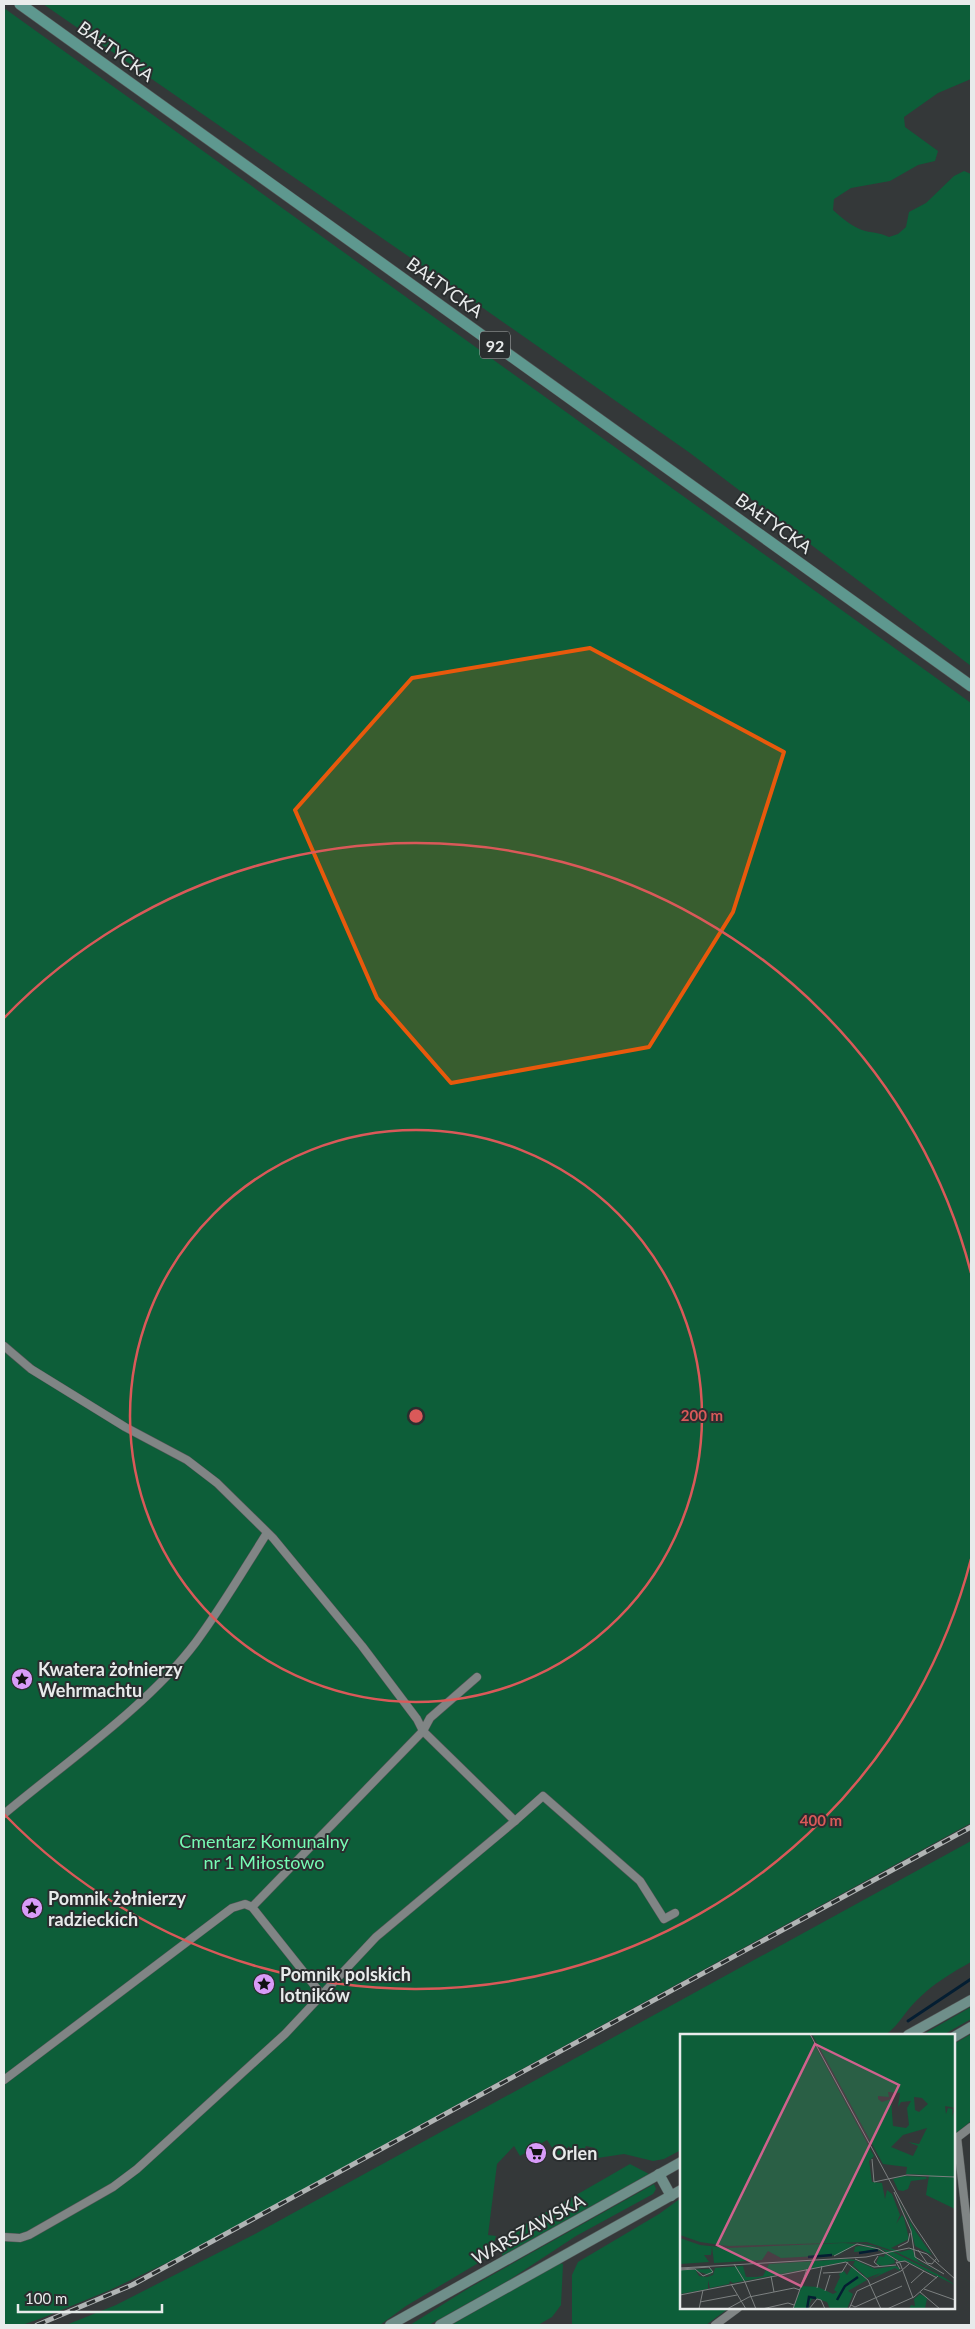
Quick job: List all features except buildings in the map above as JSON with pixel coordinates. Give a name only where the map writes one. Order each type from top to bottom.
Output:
[{"type":"main road","name":"BAŁTYCKA","points":[[20,4],[971,686]]},
{"type":"main road","points":[[910,2034],[971,2000]]},
{"type":"main road","points":[[955,2036],[971,2027]]},
{"type":"main road","name":"WARSZAWSKA","points":[[390,2325],[680,2163]]},
{"type":"main road","points":[[659,2174],[671,2196]]},
{"type":"main road","points":[[440,2325],[680,2191]]},
{"type":"street","points":[[4,1346],[31,1369],[62,1389],[187,1460],[217,1483],[267,1533],[373,1659],[418,1719],[423,1732],[515,1821]]},
{"type":"street","points":[[4,1814],[126,1713],[178,1663],[196,1642],[267,1533]]},
{"type":"street","points":[[252,1907],[423,1732],[430,1718],[477,1677]]},
{"type":"street","points":[[4,2238],[20,2238],[29,2235],[85,2204],[130,2174],[284,2034],[376,1938],[543,1796],[640,1881],[664,1919],[675,1913]]},
{"type":"street","points":[[4,2080],[232,1908],[245,1904],[252,1907],[322,1995]]},
{"type":"street","points":[[971,2127],[955,2138],[971,2258]]},
{"type":"street","points":[[716,2325],[737,2309]]},
{"type":"highlighted area","points":[[590,648],[784,752],[733,912],[649,1047],[451,1083],[377,998],[295,810],[412,678]]},
{"type":"green space","points":[[43,4],[971,4],[971,79],[938,93],[904,117],[905,127],[938,151],[935,161],[918,165],[890,181],[851,188],[834,199],[833,210],[847,222],[858,228],[889,237],[898,234],[906,227],[909,212],[926,203],[954,176],[964,171],[971,174],[971,666],[690,453]]},
{"type":"green space","name":"Cmentarz Komunalny nr 1 Miłostowo","points":[[4,8],[971,703],[971,1823],[179,2257],[110,2290],[22,2325],[4,2325]]},
{"type":"green space","points":[[971,1841],[971,1962],[942,1979],[923,1994],[890,2031],[886,2034],[680,2034],[680,2151],[664,2159],[653,2161],[624,2154],[591,2159],[595,2148],[586,2146],[581,2156],[573,2154],[574,2150],[568,2146],[567,2153],[557,2155],[547,2140],[520,2156],[514,2146],[497,2164],[488,2235],[496,2236],[490,2256],[406,2306],[380,2325],[66,2325],[116,2305],[255,2234]]},
{"type":"green space","points":[[971,2007],[971,2019],[945,2034],[924,2034]]},
{"type":"green space","points":[[971,2034],[971,2121],[955,2134],[955,2043]]},
{"type":"green space","points":[[630,2164],[649,2174],[502,2256],[505,2236]]},
{"type":"green space","points":[[654,2184],[656,2189],[653,2194],[576,2236],[506,2282],[429,2325],[410,2325],[469,2288]]},
{"type":"green space","points":[[680,2199],[680,2309],[728,2309],[706,2325],[572,2325],[572,2275],[578,2262],[659,2214]]},
{"type":"green space","points":[[560,2263],[563,2264],[561,2305],[552,2317],[538,2325],[451,2325]]},
{"type":"waterway","points":[[908,2021],[971,1979]]},
{"type":"railway","points":[[37,2325],[132,2285],[971,1827]]},
{"type":"place","name":"Kwatera żołnierzy Wehrmachtu","points":[[22,1679]]},
{"type":"place","name":"Pomnik żołnierzy radzieckich","points":[[32,1908]]},
{"type":"place","name":"Pomnik polskich lotników","points":[[264,1984]]},
{"type":"place","name":"Orlen","points":[[536,2153]]}]
